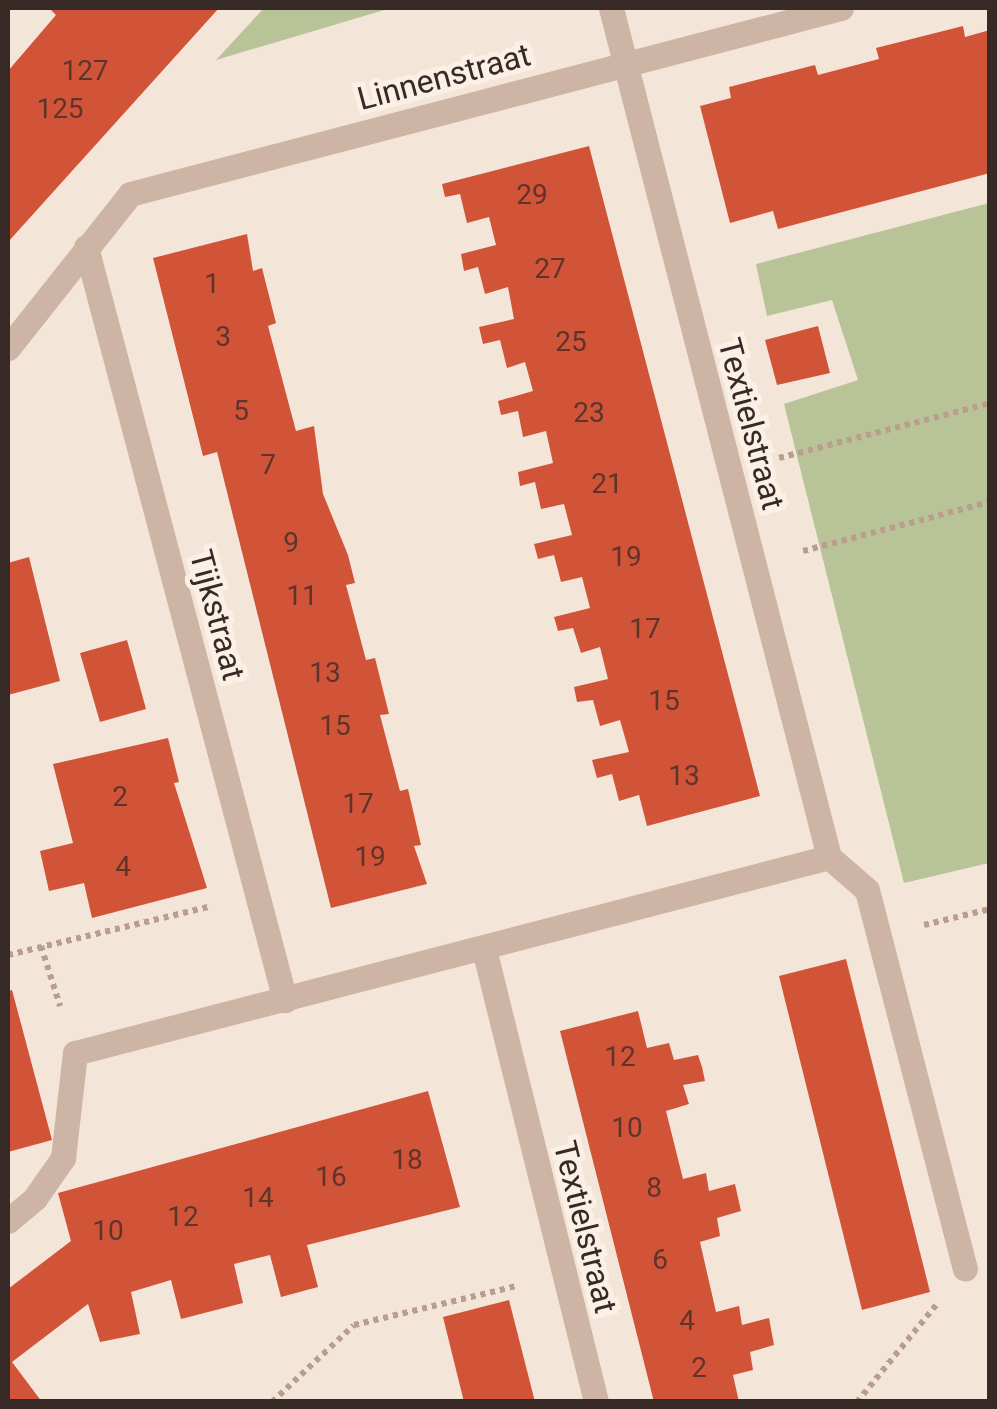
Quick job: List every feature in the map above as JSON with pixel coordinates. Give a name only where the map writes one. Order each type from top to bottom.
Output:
[{"type":"street","name":"Textielstraat","points":[[610,8],[828,857]]},
{"type":"street","name":"Linnenstraat","points":[[8,348],[130,194],[841,8]]},
{"type":"street","name":"Tijkstraat","points":[[86,247],[285,1000]]},
{"type":"street","points":[[8,1221],[35,1198],[63,1158],[75,1054],[828,857],[867,890],[965,1269]]},
{"type":"street","name":"Textielstraat","points":[[484,949],[596,1402]]},
{"type":"path","points":[[729,471],[990,403]]},
{"type":"path","points":[[754,564],[990,502]]},
{"type":"path","points":[[8,955],[256,896]]},
{"type":"path","points":[[879,936],[990,909]]},
{"type":"path","points":[[40,946],[75,1054]]},
{"type":"path","points":[[857,1402],[965,1269]]},
{"type":"path","points":[[272,1402],[354,1325],[562,1274]]},
{"type":"green space","points":[[264,8],[391,8],[216,60]]},
{"type":"green space","points":[[989,203],[989,863],[904,883],[784,404],[858,380],[832,300],[767,316],[756,264]]},
{"type":"building","points":[[49,8],[219,8],[8,242],[8,71],[56,15]]},
{"type":"building","points":[[963,26],[965,37],[990,30],[990,173],[778,229],[773,211],[730,223],[700,106],[731,98],[729,87],[815,65],[818,75],[879,59],[876,48]]},
{"type":"building","points":[[589,146],[760,796],[647,826],[639,795],[619,801],[612,774],[597,778],[592,760],[629,752],[620,720],[600,726],[593,700],[577,702],[574,687],[608,679],[600,647],[581,653],[573,628],[558,631],[554,617],[590,608],[582,577],[561,582],[554,555],[538,559],[534,544],[572,535],[564,504],[541,509],[535,482],[520,486],[518,472],[553,463],[546,431],[523,437],[518,411],[501,415],[498,401],[533,391],[525,362],[507,368],[500,340],[483,344],[479,327],[514,319],[508,287],[485,294],[478,267],[464,271],[461,254],[496,245],[489,217],[467,223],[460,194],[445,197],[442,184]]},
{"type":"building","points":[[247,234],[253,271],[262,268],[276,323],[268,326],[296,431],[314,426],[323,494],[348,555],[355,583],[346,585],[366,660],[375,658],[389,714],[380,715],[400,791],[408,789],[421,845],[414,846],[427,884],[331,908],[217,452],[203,456],[153,258]]},
{"type":"building","points":[[818,326],[830,373],[777,385],[765,340]]},
{"type":"building","points":[[29,557],[60,681],[8,695],[8,563]]},
{"type":"building","points":[[127,640],[146,709],[100,722],[80,653]]},
{"type":"building","points":[[168,738],[179,782],[174,783],[207,888],[92,918],[84,883],[49,891],[40,851],[73,843],[53,764]]},
{"type":"building","points":[[846,959],[930,1292],[862,1310],[779,976]]},
{"type":"building","points":[[12,990],[52,1140],[8,1152],[8,991]]},
{"type":"building","points":[[638,1011],[647,1048],[669,1043],[674,1060],[698,1055],[702,1067],[705,1081],[683,1085],[689,1104],[666,1111],[683,1179],[706,1173],[709,1191],[735,1184],[741,1211],[717,1218],[720,1236],[700,1242],[716,1312],[739,1306],[742,1325],[769,1318],[774,1345],[750,1352],[753,1370],[733,1375],[739,1402],[654,1402],[560,1031]]},
{"type":"building","points":[[428,1091],[460,1207],[307,1245],[318,1287],[281,1297],[270,1255],[234,1264],[243,1303],[181,1319],[171,1280],[131,1292],[140,1334],[100,1342],[88,1304],[12,1362],[42,1402],[8,1402],[8,1289],[71,1241],[58,1193]]},
{"type":"building","points":[[509,1300],[535,1402],[464,1402],[443,1317]]}]
